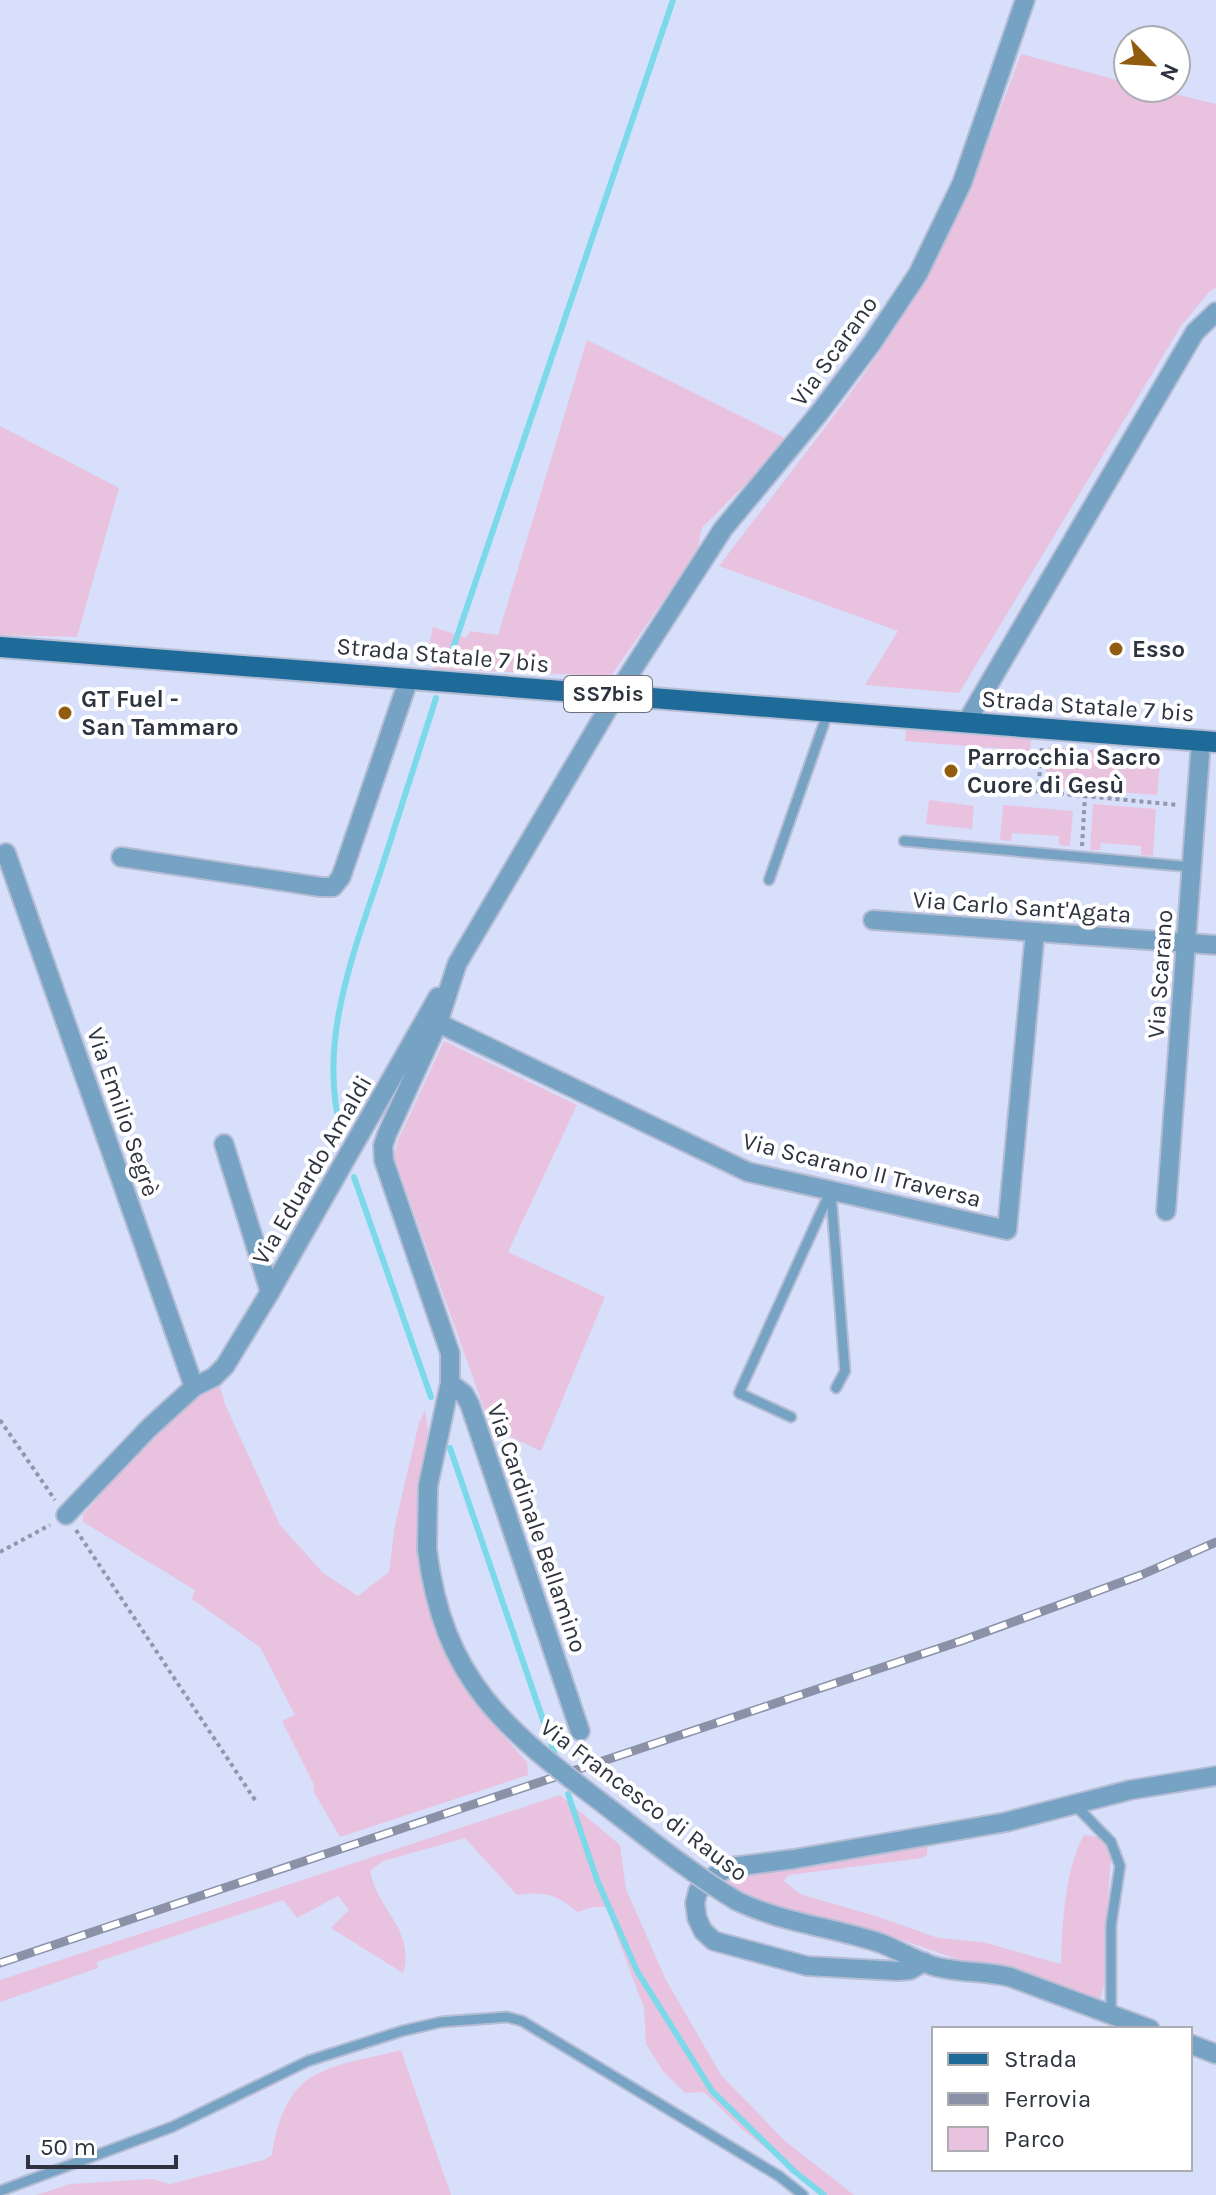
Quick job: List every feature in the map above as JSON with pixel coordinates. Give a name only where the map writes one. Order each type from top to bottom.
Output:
[{"type":"main road","name":"Strada Statale 7 bis","points":[[0,647],[1208,741]]},
{"type":"street","name":"Via Scarano","points":[[616,695],[723,529],[829,400],[918,274],[962,183],[1025,0]]},
{"type":"street","points":[[966,723],[1195,332],[1216,312]]},
{"type":"street","points":[[121,857],[333,887],[341,877],[409,678]]},
{"type":"street","points":[[450,1383],[448,1345],[384,1161],[383,1146],[438,1023],[457,964],[616,695]]},
{"type":"street","name":"Via Scarano","points":[[1166,1211],[1196,806],[1208,741]]},
{"type":"street","name":"Via Emilio Segrè","points":[[6,853],[194,1387]]},
{"type":"street","name":"Via Carlo Sant'Agata","points":[[873,920],[1216,945]]},
{"type":"street","name":"Via Scarano II Traversa","points":[[438,1023],[748,1172],[1007,1230],[1035,932]]},
{"type":"street","name":"Via Eduardo Amaldi","points":[[66,1515],[149,1428],[194,1387],[214,1377],[225,1366],[457,964]]},
{"type":"street","points":[[224,1144],[270,1292]]},
{"type":"street","name":"Via Francesco di Rauso","points":[[450,1383],[428,1486],[430,1580],[447,1635],[467,1676],[499,1717],[531,1748],[699,1877],[737,1901],[775,1917],[878,1943],[924,1962],[954,1970],[989,1971],[1010,1977],[1144,2027]]},
{"type":"street","name":"Via Cardinale Bellamino","points":[[450,1383],[464,1394],[470,1405],[580,1731]]},
{"type":"street","points":[[924,1962],[910,1970],[898,1971],[807,1966],[714,1941],[703,1931],[697,1918],[695,1903],[698,1891],[717,1874],[731,1867],[928,1837],[1006,1822],[1130,1790],[1216,1776]]},
{"type":"street","points":[[1192,2045],[1216,2054]]},
{"type":"lane","points":[[769,880],[828,712]]},
{"type":"lane","points":[[904,841],[1192,867]]},
{"type":"lane","points":[[831,1190],[845,1371],[836,1388]]},
{"type":"lane","points":[[791,1417],[739,1393],[831,1190]]},
{"type":"lane","points":[[1075,1805],[1111,1842],[1120,1866],[1111,1925],[1111,2015]]},
{"type":"lane","points":[[0,2191],[172,2127],[308,2061],[441,2022],[507,2017],[522,2021],[779,2176],[803,2195]]},
{"type":"path","points":[[1038,792],[1044,729]]},
{"type":"path","points":[[1012,789],[1196,806]]},
{"type":"path","points":[[1081,857],[1085,796]]},
{"type":"path","points":[[0,1420],[257,1803]]},
{"type":"path","points":[[0,1552],[66,1515]]},
{"type":"green space","points":[[1021,54],[1112,79],[1112,104],[1192,104],[1192,98],[1216,104],[1216,288],[1181,326],[959,693],[865,685],[898,631],[719,566],[834,416],[889,338],[937,257],[982,157]]},
{"type":"green space","points":[[587,340],[789,440],[702,528],[697,552],[611,676],[434,669],[429,654],[433,627],[466,638],[470,631],[498,635]]},
{"type":"green space","points":[[0,426],[119,488],[77,637],[0,635]]},
{"type":"green space","points":[[906,730],[1031,739],[1030,751],[905,741]]},
{"type":"green space","points":[[1048,747],[1161,755],[1157,795],[1045,786]]},
{"type":"green space","points":[[929,800],[974,806],[972,829],[926,824]]},
{"type":"green space","points":[[1093,804],[1156,809],[1153,856],[1141,855],[1141,846],[1101,843],[1100,850],[1090,850]]},
{"type":"green space","points":[[1003,805],[1073,811],[1070,846],[1059,845],[1059,836],[1012,833],[1011,841],[1000,840]]},
{"type":"green space","points":[[444,1041],[577,1105],[508,1252],[605,1297],[541,1451],[491,1428],[394,1157],[398,1140]]},
{"type":"green space","points":[[219,1384],[225,1404],[280,1525],[323,1573],[358,1596],[389,1572],[395,1525],[419,1423],[425,1410],[428,1430],[418,1486],[417,1534],[427,1601],[440,1640],[457,1676],[479,1708],[527,1762],[528,1775],[340,1837],[314,1792],[314,1785],[282,1721],[295,1715],[260,1647],[192,1599],[195,1590],[83,1522],[83,1515],[161,1423],[188,1400]]},
{"type":"green space","points":[[560,1795],[620,1845],[626,1889],[666,1980],[721,2075],[785,2141],[854,2195],[823,2195],[742,2129],[704,2092],[685,2093],[663,2071],[646,2044],[644,2008],[606,1907],[578,1912],[550,1895],[517,1895],[465,1838],[383,1861],[370,1871],[404,1944],[406,1958],[403,1973],[331,1928],[349,1910],[338,1896],[297,1918],[283,1900],[97,1962],[98,1968],[0,2002],[0,1980]]},
{"type":"green space","points":[[1084,1835],[1101,1837],[1111,1848],[1105,1983],[1098,2005],[995,1967],[785,1910],[739,1890],[727,1881],[732,1874],[928,1841],[927,1855],[922,1858],[789,1875],[784,1881],[800,1894],[938,1938],[982,1942],[1061,1964],[1069,1880]]},
{"type":"green space","points":[[401,2050],[451,2195],[36,2195],[70,2184],[152,2179],[170,2184],[264,2160],[272,2155],[288,2102],[310,2078],[331,2068]]},
{"type":"waterway","points":[[448,663],[673,0]]},
{"type":"waterway","points":[[342,1134],[335,1100],[333,1066],[342,999],[360,932],[436,698]]},
{"type":"waterway","points":[[354,1177],[431,1397]]},
{"type":"waterway","points":[[450,1448],[555,1755]]},
{"type":"waterway","points":[[568,1794],[597,1880],[637,1971],[712,2091],[794,2171],[824,2195]]},
{"type":"railway","points":[[0,1963],[961,1641],[1141,1575],[1216,1542]]},
{"type":"place","name":"Esso","points":[[1116,649]]},
{"type":"place","name":"GT Fuel - San Tammaro","points":[[65,713]]},
{"type":"place","name":"Parrocchia Sacro Cuore di Gesù","points":[[951,771]]}]
